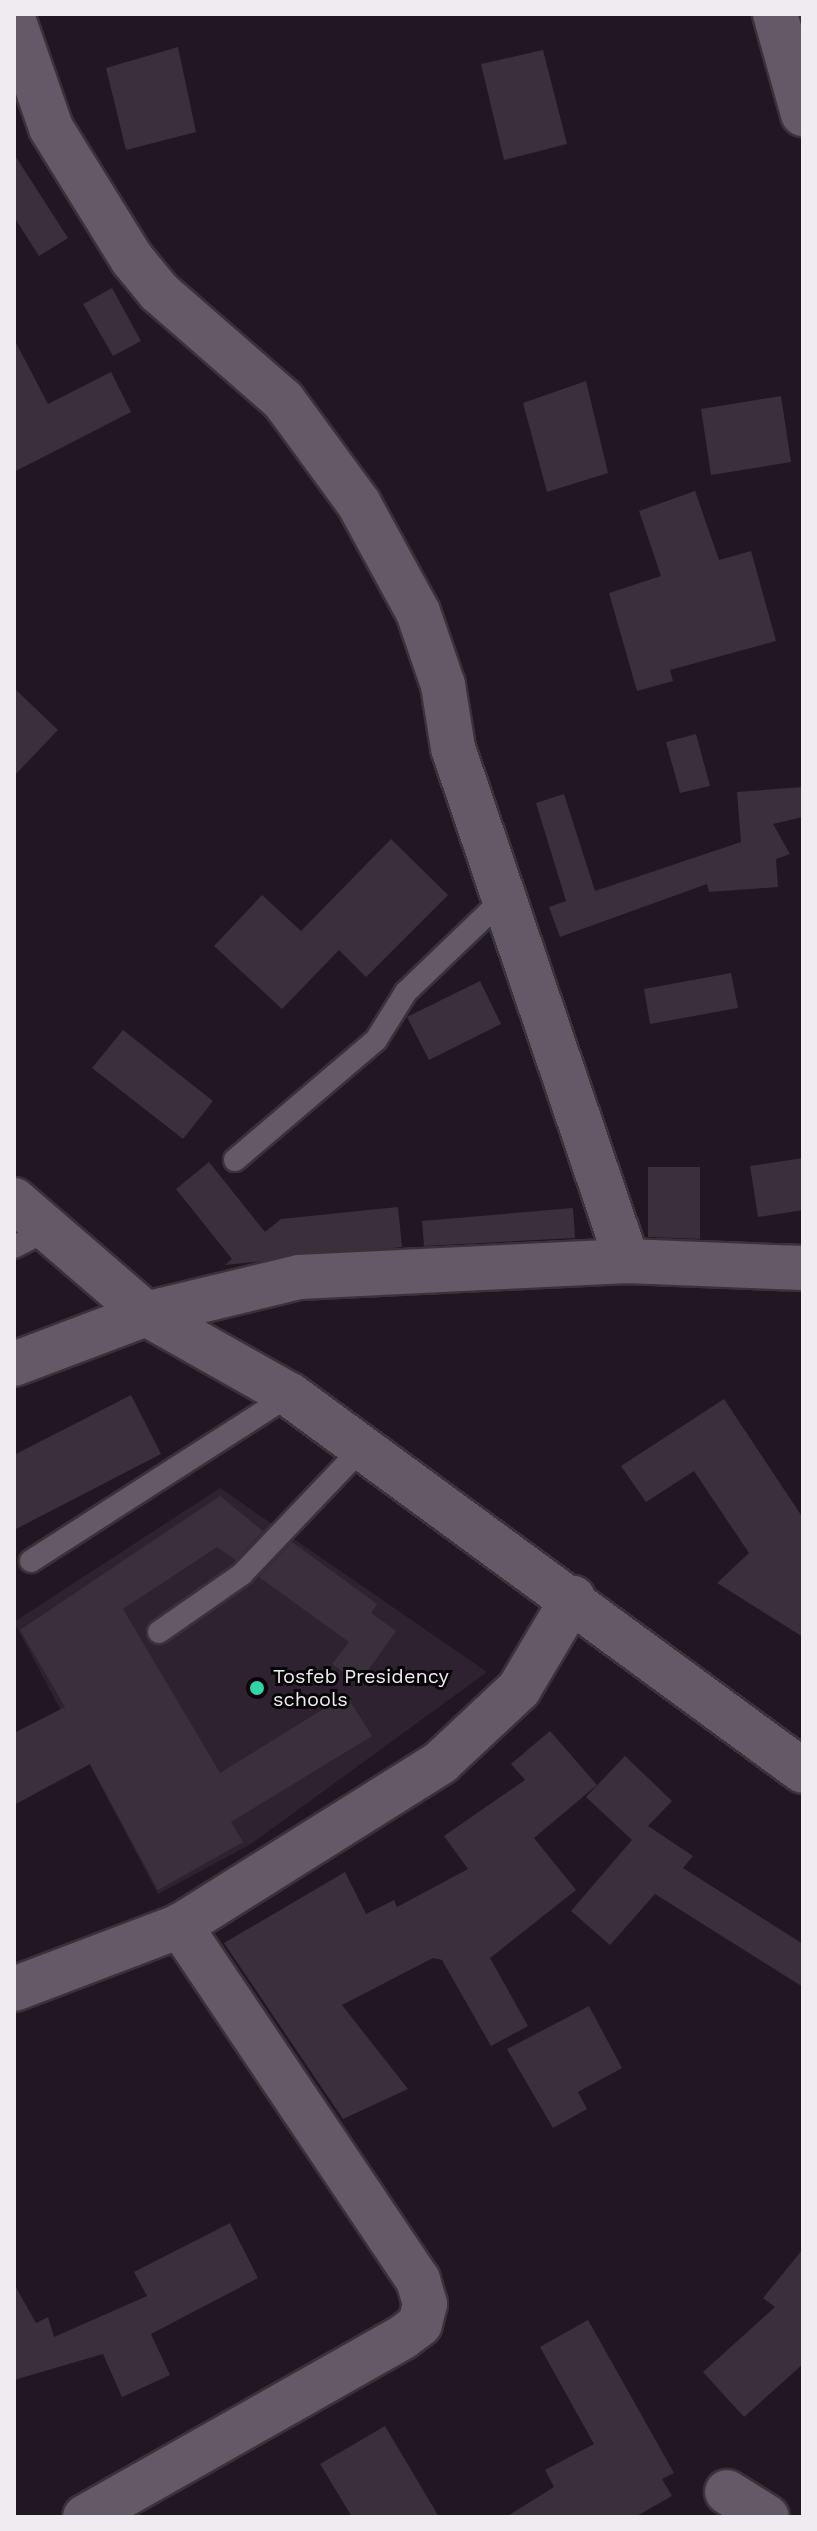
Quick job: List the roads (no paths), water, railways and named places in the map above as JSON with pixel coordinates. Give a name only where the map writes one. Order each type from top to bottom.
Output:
[{"type":"street","points":[[775,14],[803,114]]},
{"type":"street","points":[[14,21],[51,128],[132,259],[159,292],[283,400],[359,504],[418,612],[504,898],[627,1261]]},
{"type":"street","points":[[14,1200],[31,1238],[146,1314],[290,1395],[573,1598],[803,1771]]},
{"type":"street","points":[[14,1364],[146,1314],[299,1277],[627,1261],[803,1268]]},
{"type":"street","points":[[14,1989],[180,1926],[441,1762],[519,1689],[573,1598]]},
{"type":"street","points":[[85,2517],[403,2337],[420,2324],[425,2304],[418,2280],[180,1926]]},
{"type":"street","points":[[727,2492],[767,2517]]},
{"type":"lane","points":[[235,1160],[376,1040],[406,992],[504,898]]},
{"type":"lane","points":[[31,1561],[290,1395]]},
{"type":"lane","points":[[159,1632],[242,1574],[363,1447]]},
{"type":"place","name":"Tosfeb Presidency schools","points":[[257,1688]]}]
